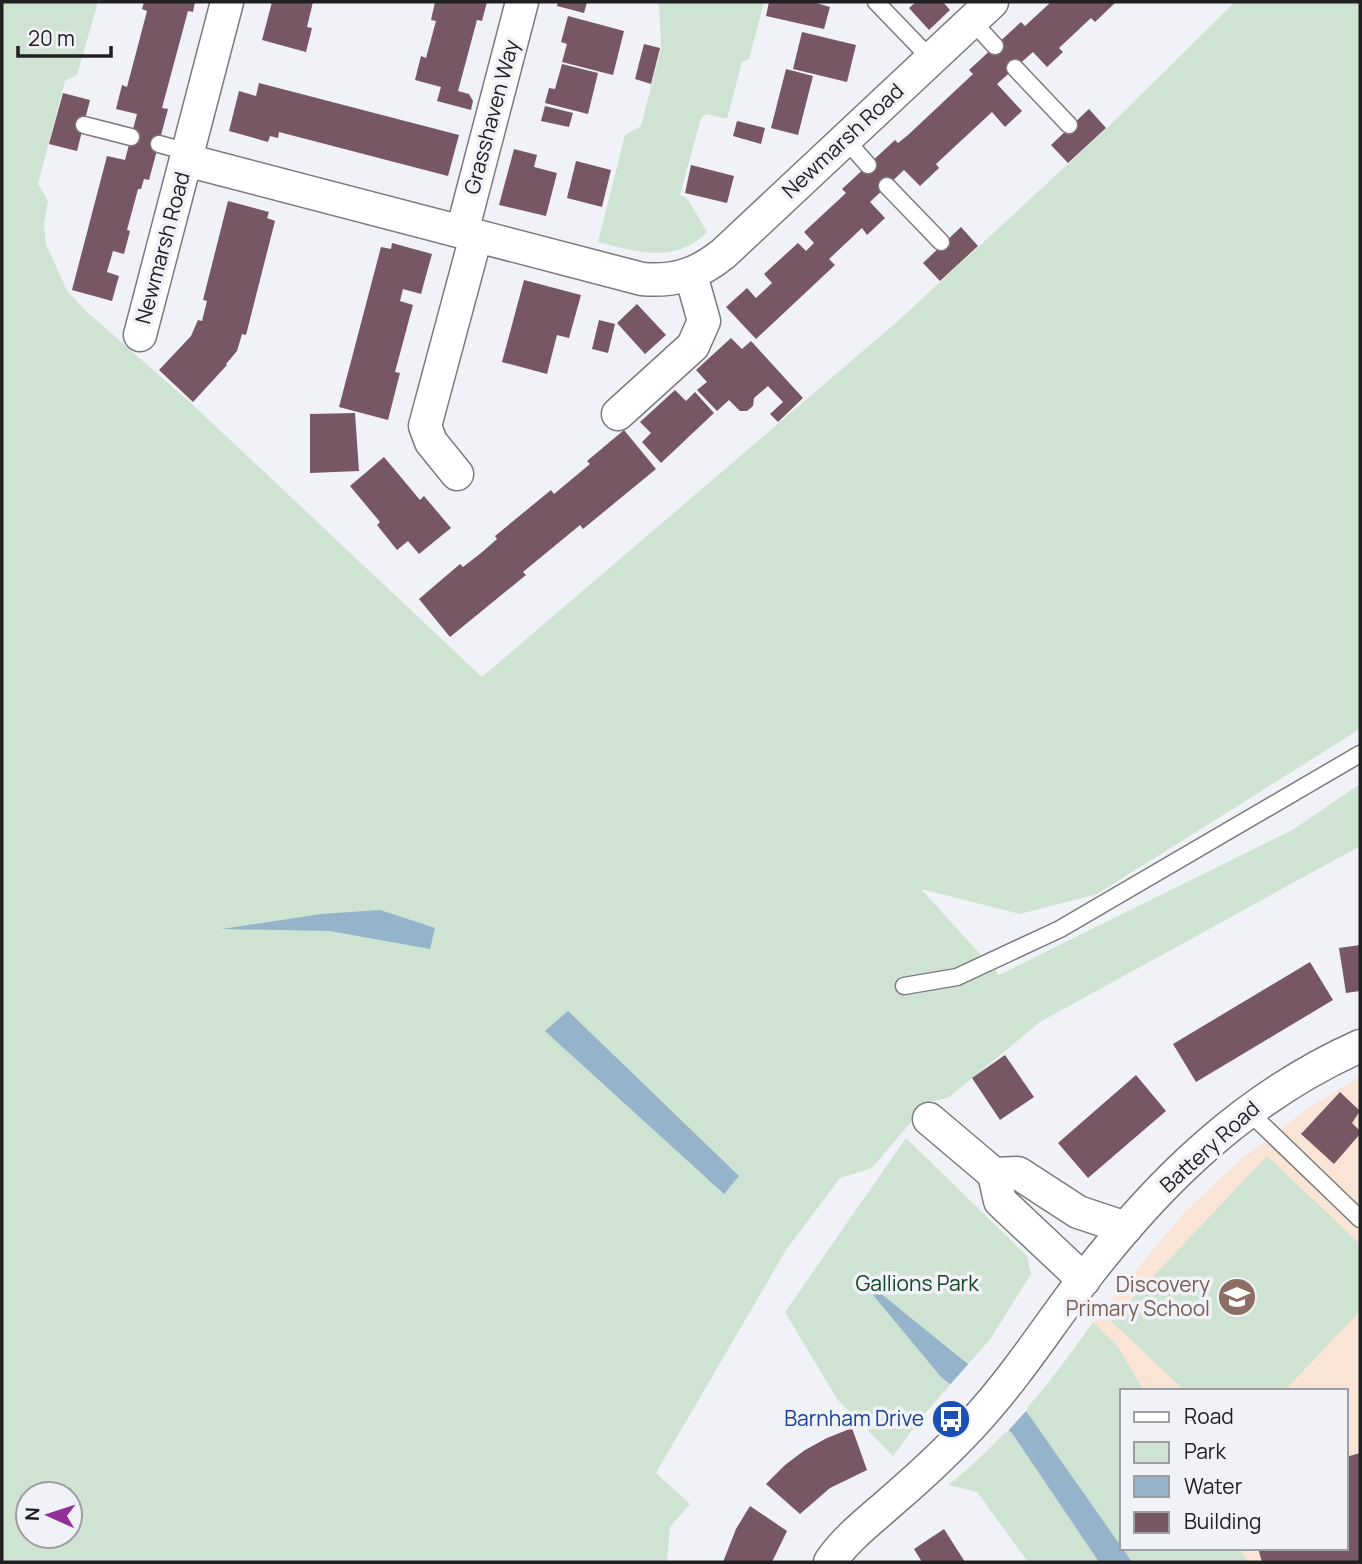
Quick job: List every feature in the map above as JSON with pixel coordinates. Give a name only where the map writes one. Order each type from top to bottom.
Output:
[{"type":"street","name":"Newmarsh Road","points":[[140,335],[178,152],[227,2]]},
{"type":"street","name":"Grasshaven Way","points":[[469,234],[522,2]]},
{"type":"street","name":"Newmarsh Road","points":[[178,152],[469,234],[642,279],[657,280],[691,275],[723,254],[982,11]]},
{"type":"street","points":[[457,474],[431,442],[425,426],[469,234]]},
{"type":"street","points":[[618,414],[692,346],[704,321],[691,275]]},
{"type":"street","name":"Battery Road","points":[[830,1562],[847,1541],[978,1419],[1084,1280],[1171,1178],[1248,1111],[1293,1081],[1360,1046]]},
{"type":"street","points":[[929,1119],[994,1174],[1000,1201],[1084,1280]]},
{"type":"street","points":[[994,1174],[1018,1173],[1078,1212],[1126,1228]]},
{"type":"lane","points":[[876,2],[931,59]]},
{"type":"lane","points":[[982,11],[995,46]]},
{"type":"lane","points":[[1015,68],[1069,125]]},
{"type":"lane","points":[[84,125],[131,137]]},
{"type":"lane","points":[[845,139],[868,165]]},
{"type":"lane","points":[[887,186],[941,242]]},
{"type":"lane","points":[[904,986],[957,977],[1060,929],[1360,754]]},
{"type":"lane","points":[[1248,1111],[1360,1219]]},
{"type":"shaded area","name":"Discovery Primary School","points":[[1360,1076],[1360,1562],[1248,1562],[1241,1550],[1348,1550],[1348,1389],[1143,1389],[1117,1345],[1093,1322],[1183,1214],[1240,1160],[1303,1112]]},
{"type":"green space","points":[[2,2],[98,2],[77,75],[65,81],[38,184],[48,201],[44,224],[46,244],[67,291],[87,312],[192,404],[482,677],[898,321],[1106,129],[1235,2],[1360,2],[1360,729],[1097,894],[1020,914],[921,889],[999,975],[1294,829],[1360,784],[1360,846],[1040,1022],[948,1098],[928,1102],[872,1168],[840,1178],[786,1250],[656,1473],[690,1504],[670,1527],[667,1562],[2,1562]]},
{"type":"green space","points":[[659,2],[764,2],[749,59],[742,62],[727,119],[706,114],[701,118],[680,195],[687,198],[707,232],[682,248],[655,253],[598,242],[625,135],[641,126],[661,48]]},
{"type":"green space","name":"Gallions Park","points":[[906,1138],[1027,1256],[1031,1274],[991,1338],[922,1417],[893,1456],[837,1399],[785,1312]]},
{"type":"green space","name":"Discovery Primary School","points":[[1267,1156],[1360,1244],[1360,1311],[1286,1389],[1183,1389],[1111,1321]]},
{"type":"green space","points":[[1093,1322],[1117,1345],[1143,1389],[1120,1389],[1120,1550],[1241,1550],[1248,1562],[1028,1562],[977,1492],[948,1485],[1008,1429],[1061,1366]]},
{"type":"water","points":[[380,910],[435,928],[430,949],[330,931],[222,929],[321,914]]},
{"type":"water","points":[[568,1011],[739,1176],[724,1194],[545,1031]]},
{"type":"water","points":[[854,1272],[1026,1411],[1120,1545],[1120,1550],[1124,1550],[1132,1562],[1099,1562],[1012,1433],[941,1377]]},
{"type":"pier","points":[[971,1361],[1028,1409],[1006,1433],[948,1387]]},
{"type":"building","points":[[144,2],[195,2],[193,12],[188,11],[162,108],[168,109],[149,180],[144,179],[141,189],[138,189],[127,230],[130,231],[124,254],[113,251],[107,272],[119,276],[112,301],[72,290],[107,156],[125,160],[137,114],[116,109],[122,85],[127,87],[147,11],[142,9]]},
{"type":"building","points":[[272,2],[313,2],[307,27],[312,28],[306,52],[262,40]]},
{"type":"building","points":[[435,2],[487,2],[482,21],[477,20],[458,91],[469,94],[473,101],[471,110],[437,101],[441,87],[415,80],[421,56],[426,58],[436,21],[431,20]]},
{"type":"building","points":[[558,2],[587,2],[584,13],[557,6]]},
{"type":"building","points":[[769,2],[813,2],[830,7],[824,29],[766,16]]},
{"type":"building","points":[[916,2],[943,2],[950,10],[929,30],[909,8]]},
{"type":"building","points":[[1051,2],[1116,2],[1095,22],[1091,18],[1059,48],[1063,52],[1047,67],[1033,52],[997,84],[1022,111],[1005,127],[992,112],[936,164],[939,168],[920,186],[904,170],[870,202],[885,218],[867,235],[862,228],[829,259],[835,265],[756,339],[726,307],[747,288],[756,298],[772,283],[764,274],[798,243],[806,251],[814,243],[804,232],[846,193],[842,189],[895,140],[898,143],[908,135],[973,74],[969,70],[1021,22],[1025,26]]},
{"type":"building","points":[[568,16],[624,31],[613,75],[562,62],[567,44],[561,42]]},
{"type":"building","points":[[802,32],[856,45],[847,82],[793,69]]},
{"type":"building","points":[[644,44],[660,48],[651,84],[635,79]]},
{"type":"building","points":[[562,64],[598,73],[588,114],[545,103],[549,88],[555,89]]},
{"type":"building","points":[[786,69],[813,76],[798,135],[771,128]]},
{"type":"building","points":[[259,83],[459,135],[448,176],[279,132],[278,138],[270,136],[268,142],[229,131],[239,91],[256,96]]},
{"type":"building","points":[[63,93],[90,100],[77,151],[49,144]]},
{"type":"building","points":[[545,106],[573,113],[569,127],[541,121]]},
{"type":"building","points":[[1089,109],[1106,128],[1068,163],[1051,145]]},
{"type":"building","points":[[737,121],[765,128],[761,144],[733,136]]},
{"type":"building","points":[[514,149],[537,155],[534,167],[557,173],[546,216],[499,205]]},
{"type":"building","points":[[576,161],[611,170],[602,207],[567,198]]},
{"type":"building","points":[[691,165],[734,176],[727,203],[685,193]]},
{"type":"building","points":[[228,201],[269,212],[267,218],[275,221],[246,335],[242,334],[237,351],[227,365],[193,402],[159,370],[191,336],[198,320],[202,321],[207,301],[203,300]]},
{"type":"building","points":[[961,227],[978,246],[940,281],[923,263]]},
{"type":"building","points":[[392,243],[432,254],[421,294],[403,289],[400,301],[413,305],[395,372],[400,373],[388,420],[339,407],[381,247],[391,249]]},
{"type":"building","points":[[524,280],[581,295],[569,338],[557,335],[547,374],[502,362]]},
{"type":"building","points":[[637,304],[666,335],[645,354],[617,323]]},
{"type":"building","points":[[599,320],[615,324],[608,353],[592,349]]},
{"type":"building","points":[[731,338],[742,349],[751,341],[803,398],[778,422],[770,414],[783,402],[768,386],[754,398],[753,406],[747,411],[740,411],[729,400],[717,411],[697,390],[707,382],[696,370]]},
{"type":"building","points":[[675,390],[686,401],[695,392],[714,413],[661,463],[642,442],[651,433],[640,422]]},
{"type":"building","points":[[355,413],[359,471],[310,473],[310,414]]},
{"type":"building","points":[[624,430],[656,469],[583,529],[580,525],[523,572],[526,575],[450,637],[419,599],[460,564],[463,567],[481,553],[497,539],[495,536],[551,490],[554,494],[590,464],[587,461]]},
{"type":"building","points":[[384,457],[420,500],[424,496],[451,528],[419,554],[408,541],[397,550],[377,525],[380,522],[350,486]]},
{"type":"building","points":[[1360,945],[1360,991],[1346,993],[1339,948]]},
{"type":"building","points":[[1310,962],[1333,1000],[1196,1082],[1173,1044]]},
{"type":"building","points":[[1005,1055],[1034,1097],[1000,1120],[972,1078]]},
{"type":"building","points":[[1136,1075],[1166,1111],[1088,1178],[1058,1143]]},
{"type":"building","points":[[1340,1092],[1360,1111],[1352,1123],[1360,1134],[1334,1164],[1301,1134]]},
{"type":"building","points":[[852,1428],[867,1470],[830,1488],[800,1514],[766,1484],[805,1450]]},
{"type":"building","points":[[1360,1453],[1360,1562],[1262,1562],[1259,1550],[1348,1550],[1348,1456]]},
{"type":"building","points":[[750,1506],[787,1531],[772,1562],[723,1562],[736,1529]]},
{"type":"building","points":[[944,1529],[965,1562],[922,1562],[914,1549]]},
{"type":"place","name":"Discovery Primary School","points":[[1237,1297]]},
{"type":"place","name":"Barnham Drive","points":[[951,1419]]}]
